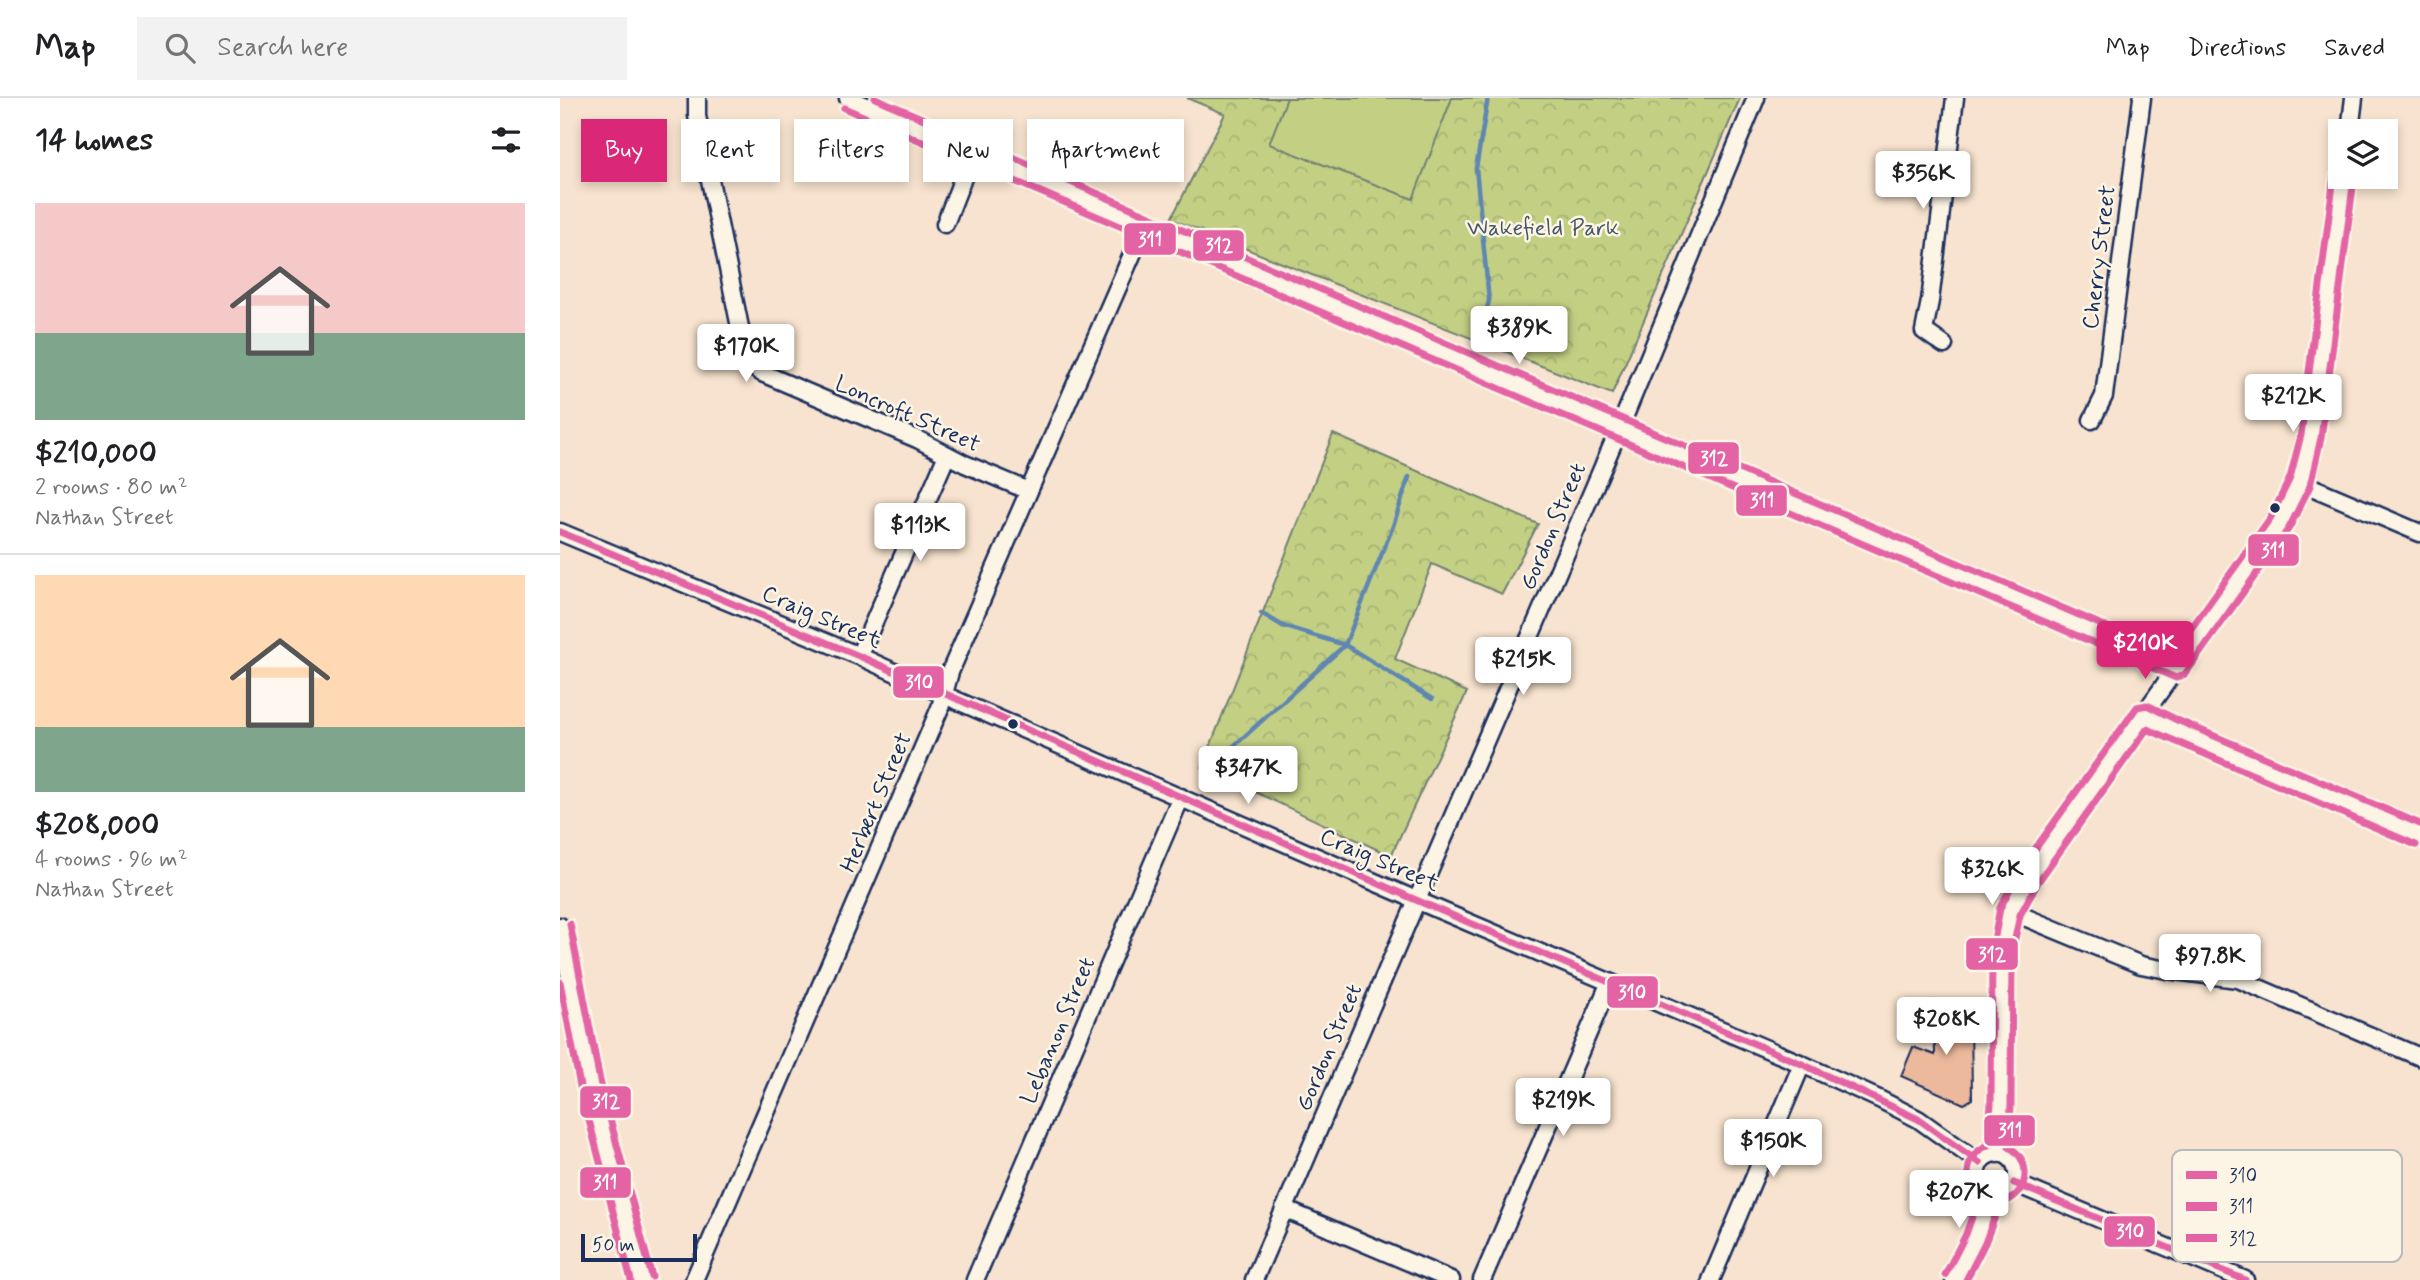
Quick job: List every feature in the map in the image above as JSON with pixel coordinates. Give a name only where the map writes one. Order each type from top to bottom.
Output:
[{"type":"street","name":"Loncroft Street","points":[[697,98],[697,116],[745,352],[750,365],[762,373],[1030,491]]},
{"type":"street","points":[[848,98],[923,130]]},
{"type":"street","name":"Gordon Street","points":[[1254,1280],[1619,428],[1756,98]]},
{"type":"street","points":[[1944,345],[1924,331],[1930,302],[1955,98]]},
{"type":"street","name":"Cherry Street","points":[[2092,420],[2104,396],[2142,98]]},
{"type":"street","points":[[2351,119],[2354,98]]},
{"type":"street","points":[[1013,169],[2176,668]]},
{"type":"street","points":[[945,224],[961,182]]},
{"type":"street","points":[[1998,1154],[2002,952],[2010,911],[2029,876],[2280,522],[2300,482],[2311,438],[2342,189]]},
{"type":"street","name":"Herbert Street","points":[[694,1280],[944,695],[950,672],[1145,225]]},
{"type":"street","points":[[859,656],[947,455]]},
{"type":"street","points":[[2300,482],[2420,533]]},
{"type":"street","name":"Craig Street","points":[[560,532],[859,656],[1416,900],[1802,1064],[1918,1119],[1980,1163]]},
{"type":"street","points":[[2144,715],[2173,730],[2420,835]]},
{"type":"street","name":"Lebanon Street","points":[[975,1280],[1181,797]]},
{"type":"street","points":[[2010,911],[2141,965],[2238,979],[2420,1057]]},
{"type":"street","points":[[560,926],[590,1083],[642,1280]]},
{"type":"street","points":[[1482,1280],[1610,982]]},
{"type":"street","points":[[560,1022],[577,1022]]},
{"type":"street","points":[[1711,1280],[1802,1064]]},
{"type":"street","points":[[1998,1154],[2010,1159],[2017,1170],[2014,1184],[2005,1192],[1992,1193],[1979,1181],[1980,1163],[1988,1156],[1998,1154]]},
{"type":"street","points":[[2014,1184],[2172,1250]]},
{"type":"street","points":[[1954,1280],[1976,1238],[1992,1193]]},
{"type":"street","points":[[1284,1209],[1451,1280]]},
{"type":"street","points":[[2202,1262],[2245,1280]]},
{"type":"green space","name":"Wakefield Park","points":[[1187,98],[1740,98],[1612,394],[1171,219],[1225,114]]},
{"type":"green space","points":[[1287,98],[1452,98],[1413,199],[1269,144]]},
{"type":"green space","points":[[1333,434],[1538,524],[1502,594],[1432,564],[1395,659],[1467,692],[1391,856],[1202,767]]},
{"type":"building","points":[[1934,1001],[1971,1014],[1972,1099],[1964,1104],[1901,1076],[1913,1047],[1935,1055]]},
{"type":"waterway","points":[[1477,344],[1489,301],[1476,168],[1488,98]]},
{"type":"waterway","points":[[1212,766],[1345,645],[1393,526],[1409,477]]},
{"type":"waterway","points":[[1261,613],[1283,626],[1345,645],[1432,699]]},
{"type":"transit line","name":"312","points":[[875,98],[2172,655],[2271,517],[2290,478],[2301,435],[2332,189]]},
{"type":"transit line","name":"311","points":[[844,108],[2176,678],[2185,674],[2289,528],[2310,486],[2321,438],[2353,189]]},
{"type":"transit line","name":"310","points":[[560,532],[859,656],[1416,900],[1802,1064],[1918,1119],[1980,1163]]},
{"type":"transit line","name":"312","points":[[1945,1275],[1966,1234],[1979,1197],[1970,1183],[1968,1168],[1974,1155],[1988,1145],[1991,1104],[1992,952],[2000,908],[2020,870],[2137,707],[2147,705],[2420,824]]},
{"type":"transit line","name":"311","points":[[1966,1280],[1985,1243],[2000,1203],[2017,1194],[2025,1178],[2022,1161],[2009,1147],[2012,953],[2020,915],[2038,882],[2147,729],[2416,845]]},
{"type":"transit line","name":"312","points":[[570,924],[600,1081],[652,1277]]},
{"type":"transit line","name":"311","points":[[560,982],[580,1086],[631,1280]]},
{"type":"transit line","name":"310","points":[[2014,1183],[2172,1249]]},
{"type":"transit line","name":"310","points":[[2202,1262],[2245,1280]]}]
